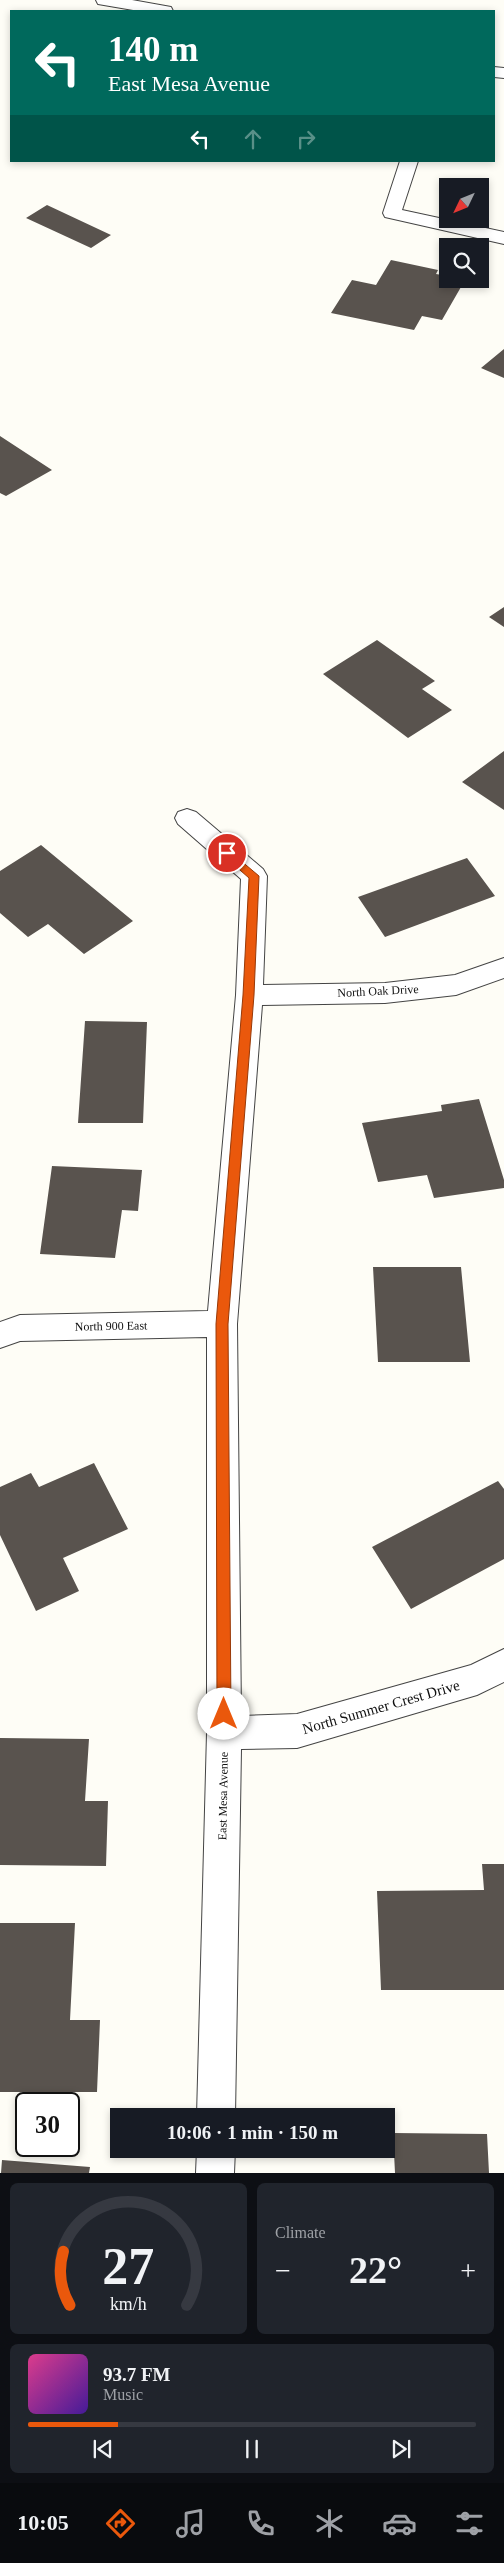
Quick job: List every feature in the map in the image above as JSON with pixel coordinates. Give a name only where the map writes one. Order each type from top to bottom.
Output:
[{"type":"street","points":[[104,0],[159,10]]},
{"type":"street","points":[[409,162],[392,213],[504,238]]},
{"type":"street","name":"East Mesa Avenue","points":[[187,818],[254,876],[249,995],[222,1324],[224,1733],[216,2108]]},
{"type":"street","name":"North Oak Drive","points":[[249,995],[385,993],[456,985],[504,968]]},
{"type":"street","name":"North 900 East","points":[[0,1334],[20,1328],[222,1324]]},
{"type":"street","name":"North Summer Crest Drive","points":[[224,1733],[297,1731],[477,1679],[504,1665]]},
{"type":"street","points":[[215,2173],[216,2158]]},
{"type":"building","points":[[47,205],[111,235],[91,248],[26,218]]},
{"type":"building","points":[[391,260],[438,270],[436,274],[439,274],[439,288],[460,288],[442,320],[422,316],[414,330],[331,313],[352,280],[376,285]]},
{"type":"building","points":[[504,349],[504,378],[481,368]]},
{"type":"building","points":[[0,436],[52,470],[6,496],[0,493]]},
{"type":"building","points":[[504,607],[504,627],[489,617]]},
{"type":"building","points":[[377,640],[435,681],[422,689],[452,710],[408,738],[323,674]]},
{"type":"building","points":[[504,751],[504,810],[462,782]]},
{"type":"building","points":[[41,845],[133,921],[84,954],[48,924],[28,937],[0,913],[0,871]]},
{"type":"building","points":[[467,858],[495,896],[385,937],[358,897]]},
{"type":"building","points":[[85,1021],[147,1022],[143,1123],[78,1123]]},
{"type":"building","points":[[479,1099],[504,1180],[504,1188],[434,1198],[427,1175],[378,1182],[362,1123],[442,1111],[441,1105]]},
{"type":"building","points":[[52,1166],[142,1170],[138,1211],[122,1210],[115,1258],[40,1254]]},
{"type":"building","points":[[373,1267],[461,1267],[470,1362],[378,1362]]},
{"type":"building","points":[[94,1463],[128,1529],[63,1558],[79,1591],[36,1611],[0,1535],[0,1487],[31,1473],[39,1487]]},
{"type":"building","points":[[498,1481],[504,1489],[504,1559],[411,1609],[372,1547]]},
{"type":"building","points":[[0,1738],[89,1739],[85,1801],[108,1801],[106,1866],[0,1865]]},
{"type":"building","points":[[482,1864],[504,1864],[504,1990],[381,1990],[377,1891],[484,1890]]},
{"type":"building","points":[[0,1923],[75,1923],[70,2020],[100,2020],[97,2092],[0,2092]]},
{"type":"building","points":[[395,2133],[487,2134],[489,2173],[395,2173]]},
{"type":"building","points":[[2,2160],[90,2167],[89,2173],[1,2173]]},
{"type":"route","points":[[224,1714],[222,1324],[249,995],[254,876],[227,853]]}]
